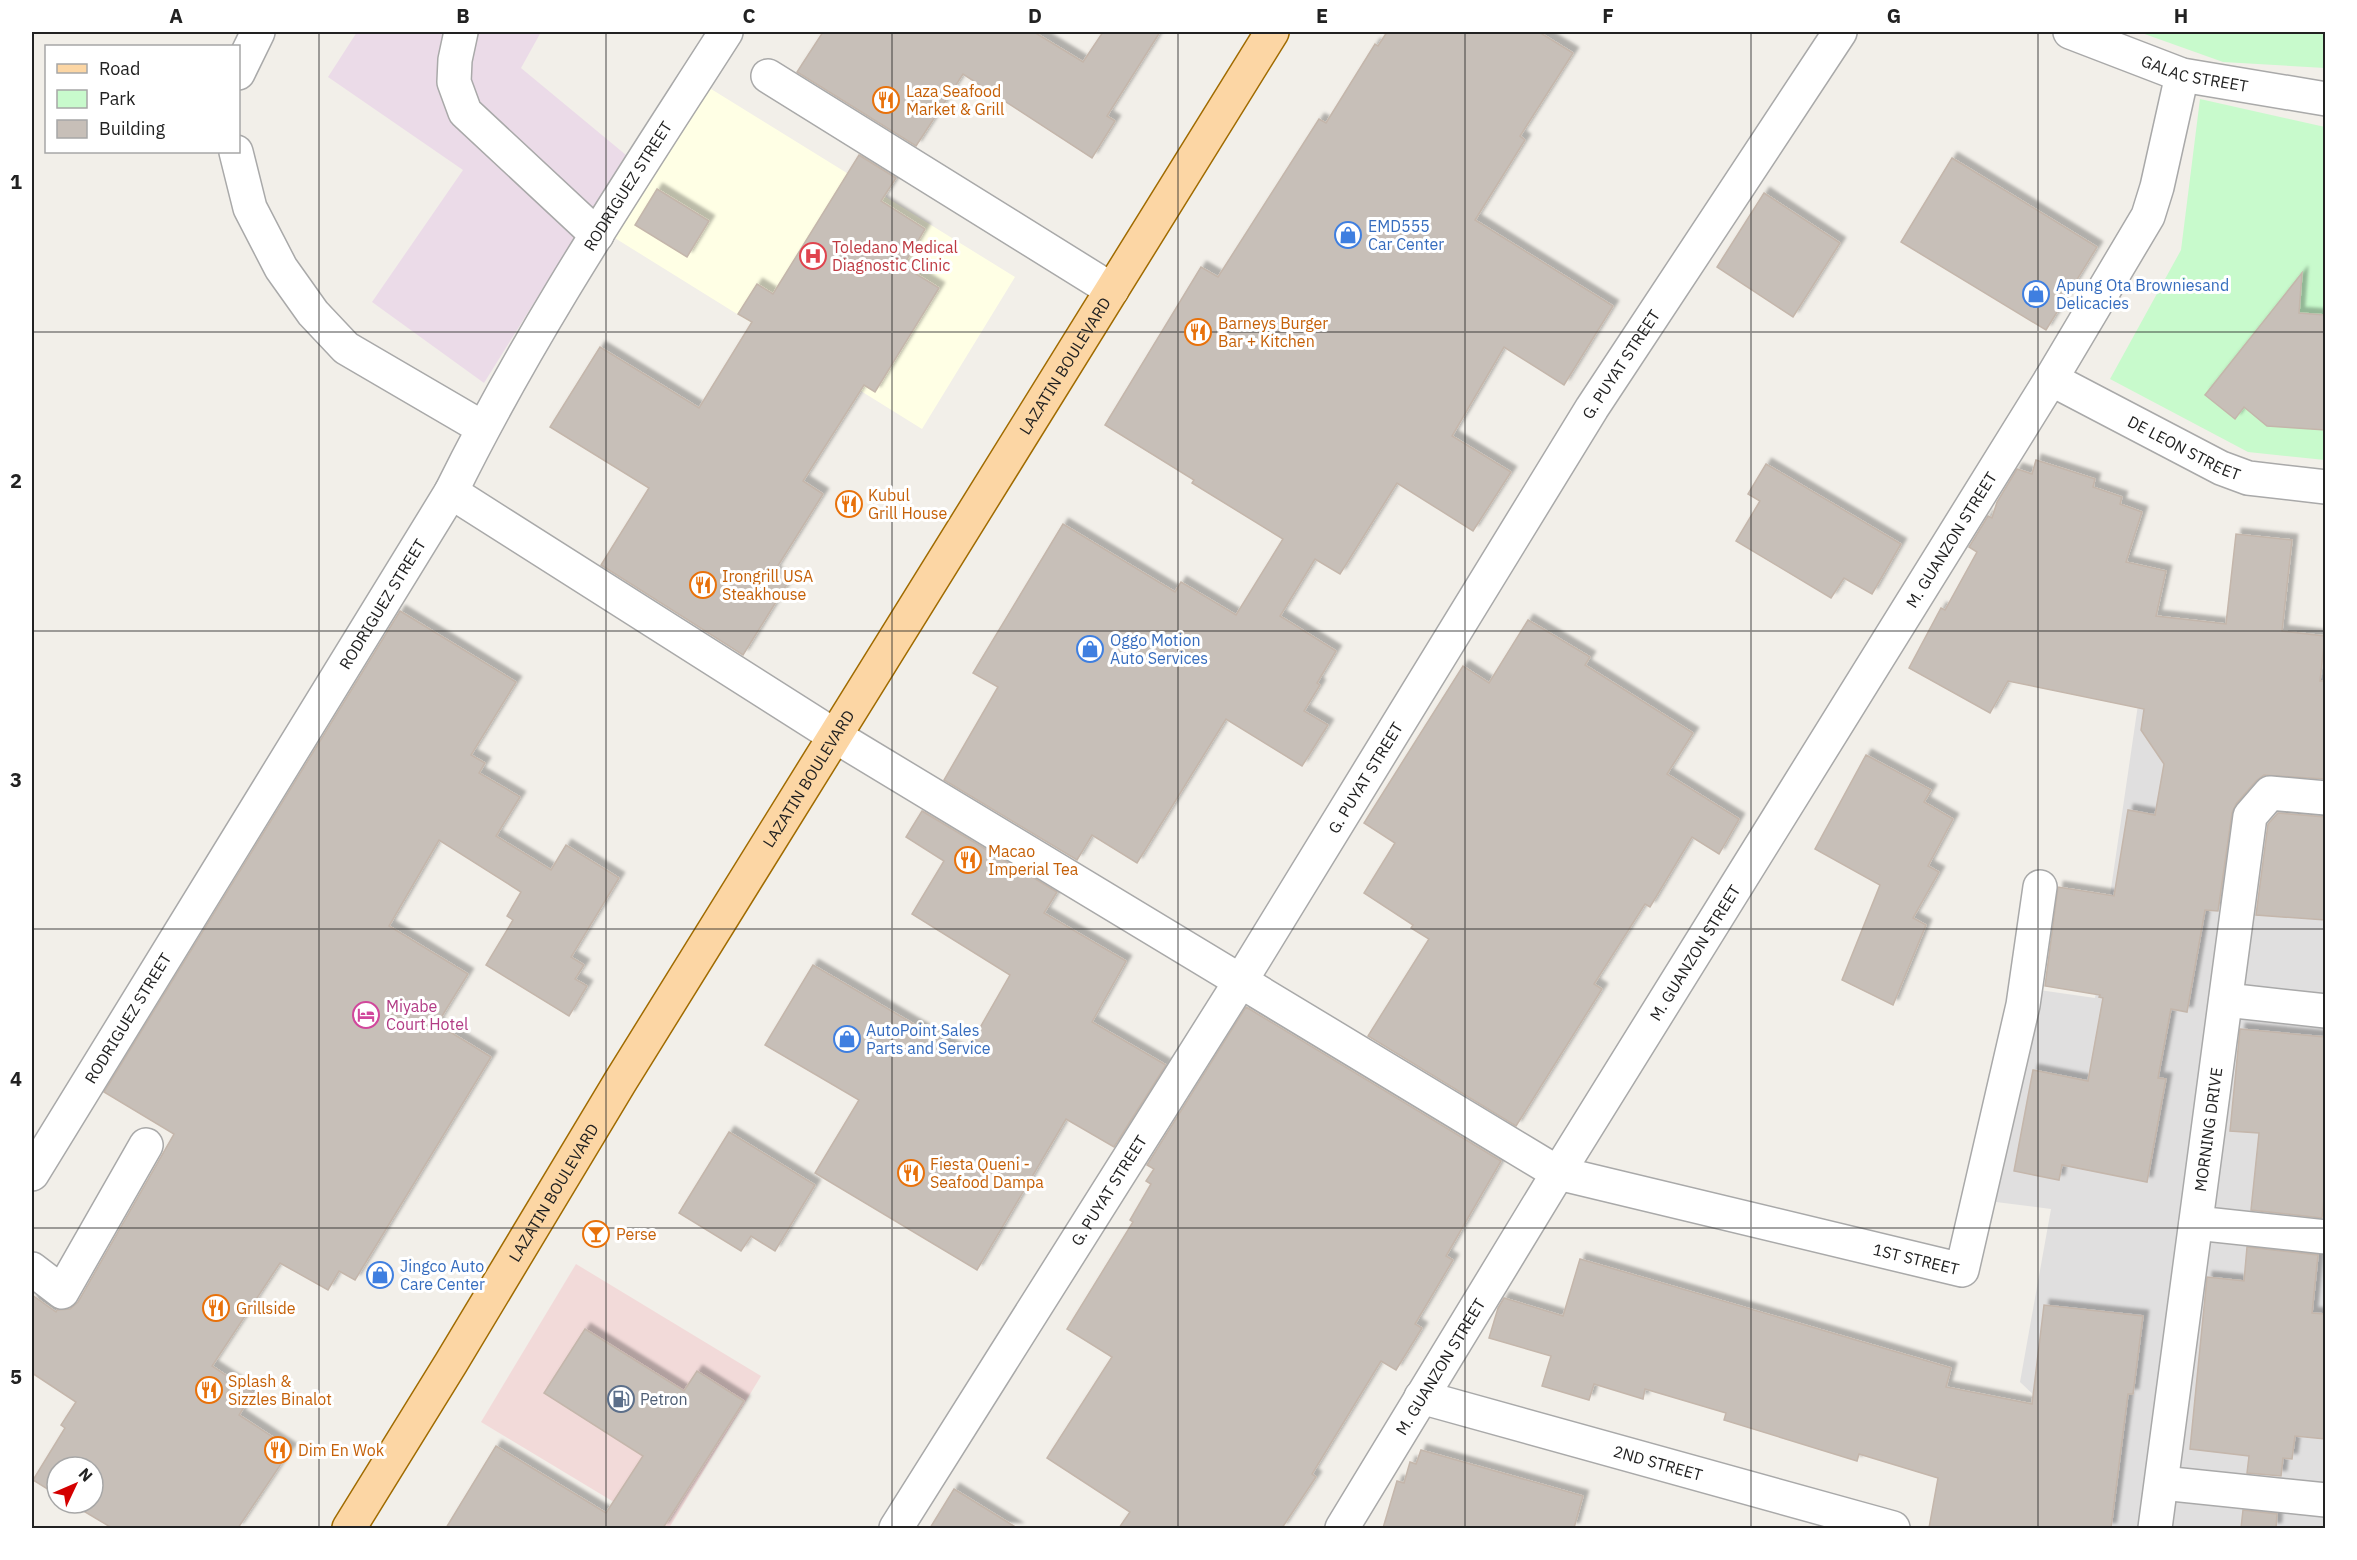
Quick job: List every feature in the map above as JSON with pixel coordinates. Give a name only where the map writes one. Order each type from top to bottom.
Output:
[{"type":"main road","name":"LAZATIN BOULEVARD","points":[[349,1528],[451,1364],[614,1092],[1272,32]]},
{"type":"street","points":[[240,69],[258,32]]},
{"type":"street","points":[[461,32],[455,60],[454,82],[465,112],[597,235]]},
{"type":"street","name":"RODRIGUEZ STREET","points":[[32,1174],[45,1136],[451,492],[483,428],[597,235],[726,32]]},
{"type":"street","name":"G. PUYAT STREET","points":[[896,1528],[1240,982],[1592,408],[1840,32]]},
{"type":"street","name":"GALAC STREET","points":[[2070,32],[2182,75],[2325,99]]},
{"type":"street","name":"M. GUANZON STREET","points":[[1342,1528],[1558,1173],[2051,379],[2148,216],[2182,75]]},
{"type":"street","points":[[768,76],[1112,290]]},
{"type":"street","points":[[237,153],[250,208],[281,268],[313,313],[346,348],[483,428]]},
{"type":"street","name":"DE LEON STREET","points":[[2051,379],[2221,468],[2248,478],[2325,487]]},
{"type":"street","points":[[451,492],[835,736],[1558,1173]]},
{"type":"street","name":"MORNING DRIVE","points":[[2155,1528],[2250,816],[2270,793],[2325,798]]},
{"type":"street","name":"1ST STREET","points":[[1558,1173],[1962,1270],[2023,1005],[2040,887]]},
{"type":"street","points":[[2226,1000],[2325,1011]]},
{"type":"street","points":[[32,1269],[62,1292],[146,1145]]},
{"type":"street","points":[[2196,1223],[2325,1237]]},
{"type":"street","name":"2ND STREET","points":[[1421,1396],[1893,1528]]},
{"type":"street","points":[[2162,1483],[2325,1500]]},
{"type":"shaded area","points":[[357,32],[541,32],[521,68],[626,155],[484,383],[372,302],[463,170],[328,77]]},
{"type":"shaded area","name":"Toledano Medical Diagnostic Clinic","points":[[703,84],[1015,277],[922,429],[610,235]]},
{"type":"shaded area","points":[[2145,657],[2325,675],[2325,1528],[2018,1528],[2038,1399],[2020,1382],[2051,1209],[1996,1202],[2032,989],[2095,998]]},
{"type":"shaded area","name":"Petron","points":[[576,1264],[761,1376],[669,1528],[657,1528],[481,1422]]},
{"type":"green space","points":[[2139,32],[2325,32],[2325,68],[2223,62]]},
{"type":"green space","points":[[2200,99],[2325,127],[2325,460],[2248,452],[2110,379],[2181,250]]},
{"type":"building","name":"Laza Seafood Market & Grill","points":[[823,32],[1034,32],[1083,62],[1103,32],[1160,32],[1107,116],[1115,121],[1092,158],[963,74],[916,146],[797,72]]},
{"type":"building","points":[[1387,32],[1539,32],[1573,53],[1520,136],[1525,140],[1475,220],[1613,306],[1564,385],[1504,347],[1452,436],[1511,472],[1473,531],[1397,483],[1340,574],[1315,559],[1280,616],[1336,651],[1317,683],[1320,685],[1304,711],[1328,725],[1302,766],[1226,719],[1137,863],[1092,835],[1077,860],[944,780],[998,687],[973,673],[1063,524],[1175,592],[1181,582],[1236,615],[1283,539],[1192,483],[1194,480],[1105,425],[1201,267],[1218,277],[1319,119],[1326,123],[1375,44],[1378,46]]},
{"type":"building","points":[[859,155],[896,178],[881,201],[925,229],[903,266],[939,288],[875,392],[864,385],[803,481],[823,494],[774,572],[789,581],[743,655],[601,565],[649,488],[550,427],[600,347],[699,408],[752,322],[738,314],[757,284],[773,294]]},
{"type":"building","points":[[1952,158],[2097,247],[2046,330],[1901,242]]},
{"type":"building","points":[[657,189],[709,221],[687,257],[635,225]]},
{"type":"building","points":[[1764,193],[1840,243],[1793,317],[1717,267]]},
{"type":"building","points":[[2302,273],[2299,313],[2325,315],[2325,430],[2267,426],[2244,407],[2235,419],[2205,395]]},
{"type":"building","points":[[2036,460],[2095,479],[2093,487],[2122,497],[2120,504],[2142,512],[2126,562],[2166,571],[2156,616],[2226,624],[2236,534],[2292,540],[2282,631],[2325,636],[2320,681],[2325,681],[2325,779],[2264,775],[2236,804],[2232,813],[2218,911],[2205,910],[2187,1012],[2171,1009],[2158,1078],[2166,1079],[2147,1182],[2062,1165],[2059,1180],[2014,1171],[2033,1070],[2088,1081],[2103,998],[2099,997],[2100,995],[2045,986],[2058,887],[2114,896],[2128,810],[2155,815],[2164,764],[2141,730],[2144,709],[2008,681],[1990,713],[1909,668],[1941,608],[1945,610],[1977,552],[1969,547],[1988,516],[1992,518],[1997,502],[2017,469],[2032,474]]},
{"type":"building","points":[[1766,464],[1901,544],[1872,594],[1844,578],[1831,598],[1736,541],[1760,501],[1748,494]]},
{"type":"building","points":[[400,611],[516,682],[471,755],[485,763],[479,773],[520,797],[496,836],[551,870],[566,845],[619,878],[571,957],[584,965],[575,979],[587,986],[569,1016],[486,965],[513,920],[507,916],[521,892],[439,840],[389,926],[468,974],[437,1024],[491,1057],[355,1280],[339,1271],[328,1290],[280,1263],[212,1366],[253,1393],[239,1415],[291,1449],[238,1528],[112,1528],[90,1515],[105,1515],[105,1455],[48,1455],[65,1428],[61,1425],[76,1402],[32,1373],[32,1295],[56,1312],[70,1309],[78,1302],[174,1134],[104,1092]]},
{"type":"building","points":[[1528,620],[1590,657],[1585,665],[1693,733],[1667,774],[1739,819],[1719,854],[1692,837],[1650,907],[1645,904],[1594,984],[1602,989],[1516,1126],[1368,1036],[1429,939],[1411,928],[1413,925],[1364,893],[1395,843],[1364,823],[1463,666],[1489,683]]},
{"type":"building","points":[[1866,755],[1931,790],[1924,802],[1953,819],[1928,866],[1939,872],[1913,918],[1926,925],[1893,1005],[1842,980],[1880,885],[1815,849]]},
{"type":"building","points":[[922,811],[1057,892],[1044,913],[1126,961],[1092,1022],[1166,1065],[1114,1147],[1066,1119],[977,1270],[815,1173],[859,1100],[765,1045],[813,965],[965,1054],[1010,975],[912,914],[944,861],[906,837]]},
{"type":"building","points":[[2278,813],[2325,817],[2325,920],[2256,915],[2268,824]]},
{"type":"building","points":[[1246,1007],[1501,1161],[1446,1256],[1453,1260],[1415,1324],[1422,1328],[1396,1370],[1381,1361],[1312,1474],[1316,1477],[1282,1528],[1119,1528],[1130,1512],[1047,1458],[1112,1357],[1067,1329],[1133,1222],[1130,1220],[1151,1184],[1146,1181],[1154,1169],[1147,1165]]},
{"type":"building","points":[[2240,1029],[2325,1037],[2325,1190],[2322,1218],[2251,1210],[2259,1133],[2230,1131]]},
{"type":"building","points":[[729,1132],[815,1185],[775,1251],[751,1236],[741,1251],[679,1213]]},
{"type":"building","points":[[2247,1247],[2318,1255],[2312,1313],[2325,1314],[2325,1439],[2295,1436],[2292,1459],[2283,1458],[2281,1476],[2247,1473],[2249,1456],[2190,1449],[2207,1277],[2244,1281]]},
{"type":"building","points":[[1580,1259],[1951,1368],[1946,1387],[2032,1404],[2044,1305],[2143,1316],[2133,1394],[2128,1394],[2111,1528],[1929,1528],[1938,1478],[1859,1454],[1857,1461],[1724,1420],[1726,1413],[1645,1389],[1643,1399],[1594,1384],[1589,1400],[1542,1386],[1551,1356],[1489,1338],[1498,1308],[1504,1298],[1563,1316]]},
{"type":"building","points":[[585,1329],[684,1391],[697,1371],[744,1401],[663,1528],[446,1528],[496,1446],[606,1513],[643,1456],[544,1393]]},
{"type":"building","points":[[1421,1450],[1583,1496],[1574,1528],[1383,1528],[1397,1481],[1404,1483],[1410,1462],[1416,1464]]},
{"type":"building","points":[[45,1460],[45,1488],[33,1480]]},
{"type":"building","points":[[954,1489],[1017,1528],[930,1528]]},
{"type":"building","points":[[2243,1510],[2277,1514],[2276,1528],[2241,1528]]},
{"type":"place","name":"Laza Seafood Market & Grill","points":[[886,100]]},
{"type":"place","name":"EMD555 Car Center","points":[[1348,235]]},
{"type":"place","name":"Toledano Medical Diagnostic Clinic","points":[[813,256]]},
{"type":"place","name":"Apung Ota Browniesand Delicacies","points":[[2036,294]]},
{"type":"place","name":"Barneys Burger Bar + Kitchen","points":[[1198,332]]},
{"type":"place","name":"Kubul Grill House","points":[[849,504]]},
{"type":"place","name":"Irongrill USA Steakhouse","points":[[703,585]]},
{"type":"place","name":"Oggo Motion Auto Services","points":[[1090,649]]},
{"type":"place","name":"Macao Imperial Tea","points":[[968,860]]},
{"type":"place","name":"Miyabe Court Hotel","points":[[366,1015]]},
{"type":"place","name":"AutoPoint Sales Parts and Service","points":[[847,1039]]},
{"type":"place","name":"Fiesta Queni - Seafood Dampa","points":[[911,1173]]},
{"type":"place","name":"Perse","points":[[596,1234]]},
{"type":"place","name":"Jingco Auto Care Center","points":[[380,1275]]},
{"type":"place","name":"Grillside","points":[[216,1308]]},
{"type":"place","name":"Splash & Sizzles Binalot","points":[[209,1390]]},
{"type":"place","name":"Petron","points":[[621,1399]]},
{"type":"place","name":"Dim En Wok","points":[[278,1450]]}]
